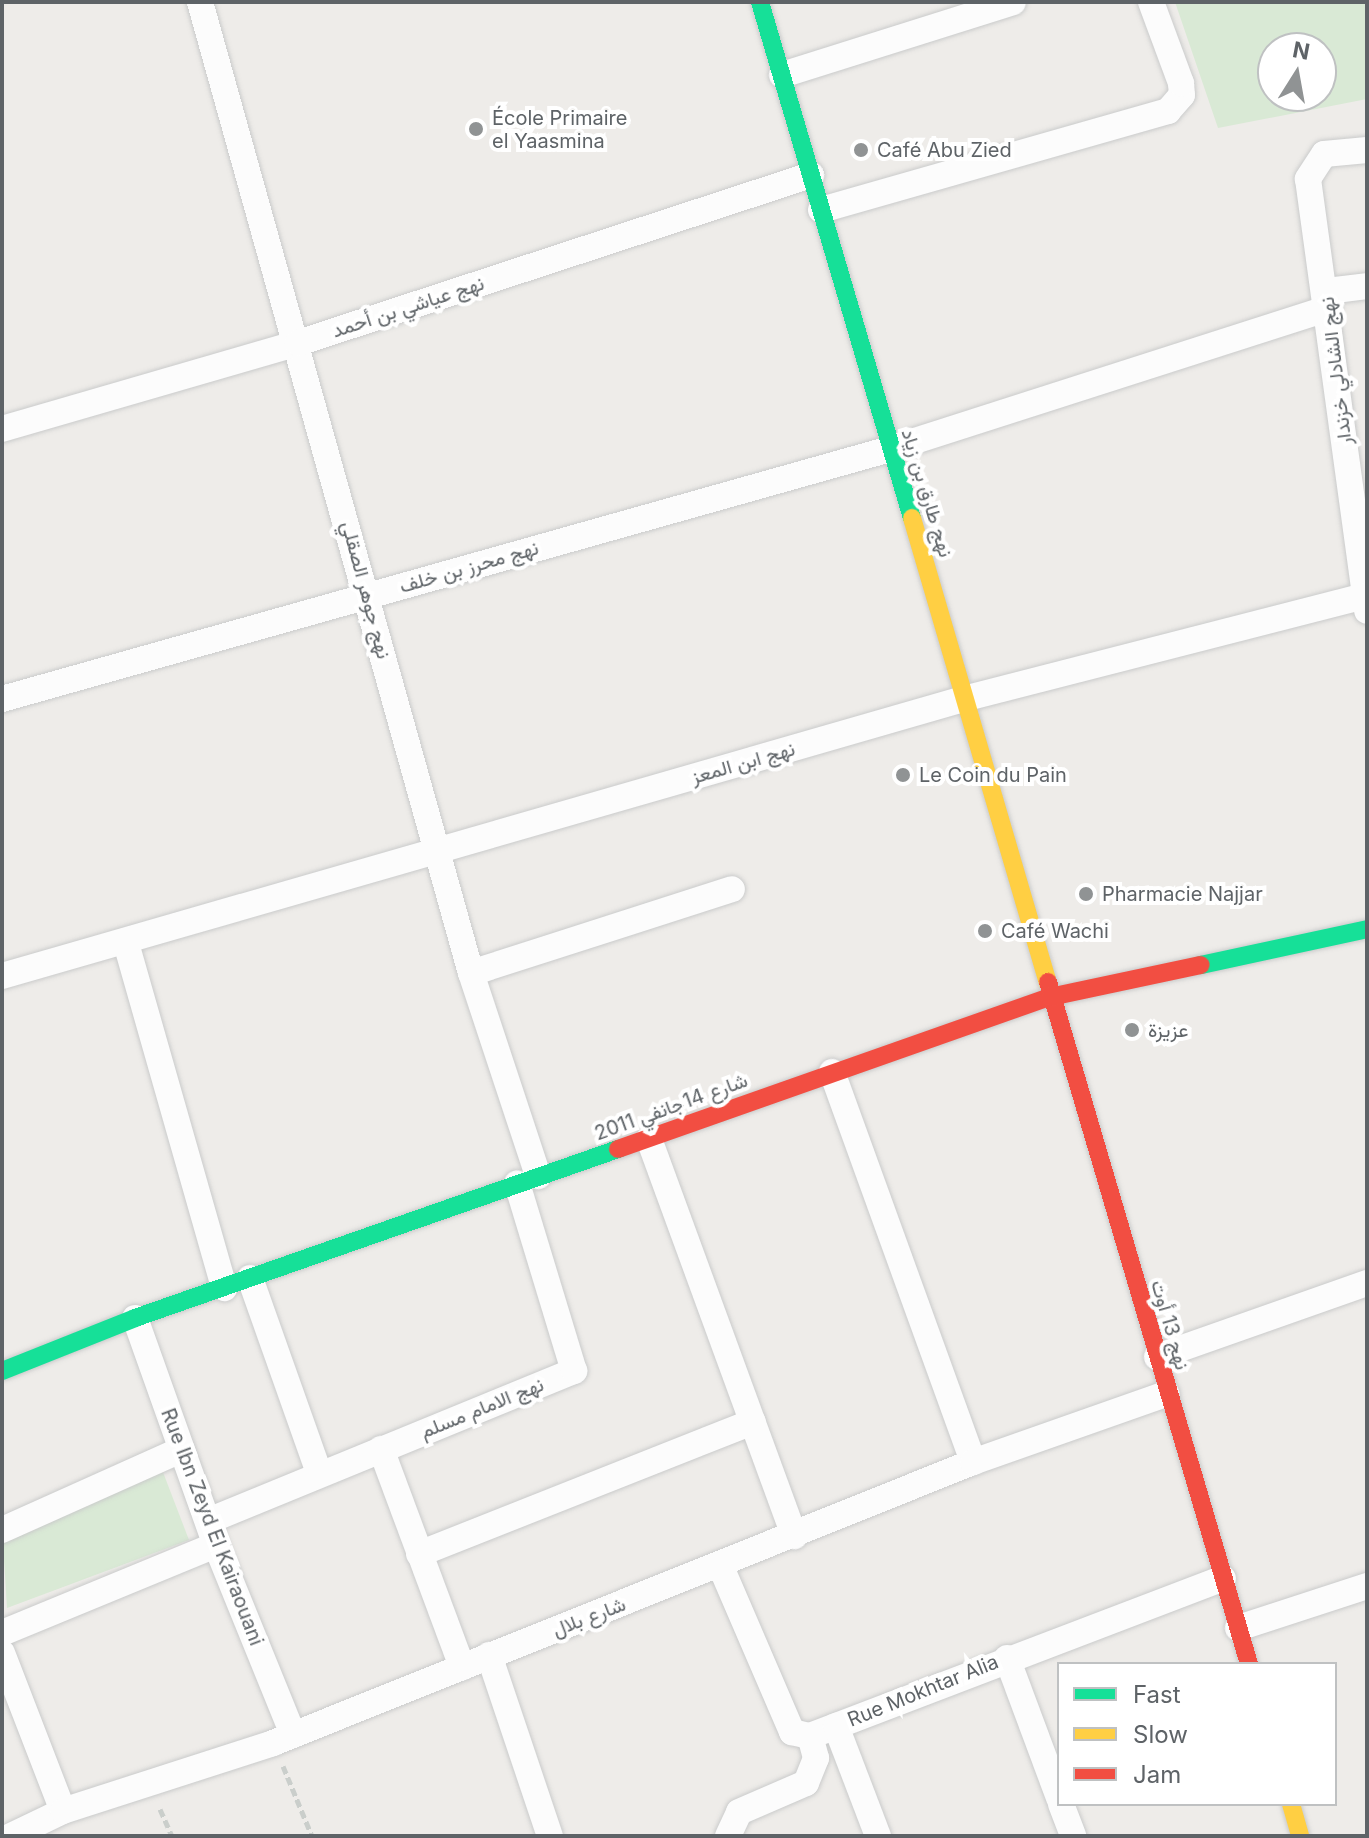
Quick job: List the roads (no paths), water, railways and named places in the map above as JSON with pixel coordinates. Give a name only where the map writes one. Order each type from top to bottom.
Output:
[{"type":"street","name":"نهج جوهر الصقلي","points":[[200,2],[298,343],[527,1180]]},
{"type":"street","name":"نهج طارق بن زياد","points":[[760,2],[890,449],[967,698],[1050,997]]},
{"type":"street","points":[[782,75],[1013,2]]},
{"type":"street","points":[[821,210],[1168,111],[1182,95],[1181,83],[1151,2]]},
{"type":"street","name":"نهج الشادلي خزندار","points":[[1366,604],[1355,424],[1328,299],[1308,179],[1324,154],[1367,150]]},
{"type":"street","name":"نهج عياشي بن أحمد","points":[[2,429],[298,343],[811,175]]},
{"type":"street","name":"نهج محرز بن خلف","points":[[2,699],[890,449],[1367,286]]},
{"type":"street","name":"نهج ابن المعز","points":[[2,976],[439,853],[967,698],[1366,604]]},
{"type":"street","points":[[471,973],[732,889]]},
{"type":"street","name":"شارع 14جانفي 2011","points":[[2,1371],[135,1318],[1050,997],[1367,929]]},
{"type":"street","points":[[126,943],[224,1288]]},
{"type":"street","name":"نهج 13 أوت","points":[[1050,997],[1248,1662]]},
{"type":"street","points":[[832,1072],[973,1462]]},
{"type":"street","points":[[649,1139],[794,1536]]},
{"type":"street","name":"نهج الامام مسلم","points":[[2,1633],[212,1533],[319,1473],[574,1371],[527,1180]]},
{"type":"street","points":[[250,1278],[319,1473]]},
{"type":"street","points":[[1157,1357],[1367,1283]]},
{"type":"street","name":"Rue Ibn Zeyd El Kairaouani","points":[[135,1318],[283,1739]]},
{"type":"street","name":"شارع بلال","points":[[23,1833],[63,1811],[283,1739],[489,1655],[721,1567],[973,1462],[1166,1394]]},
{"type":"street","points":[[419,1554],[753,1422]]},
{"type":"street","points":[[381,1449],[462,1667]]},
{"type":"street","points":[[2,1530],[181,1450]]},
{"type":"street","points":[[721,1567],[792,1732],[810,1736],[816,1758],[806,1783],[739,1812],[728,1836]]},
{"type":"street","name":"Rue Mokhtar Alia","points":[[810,1736],[1007,1658],[1223,1578]]},
{"type":"street","points":[[1238,1628],[1367,1586]]},
{"type":"street","points":[[2,1653],[63,1811]]},
{"type":"street","points":[[489,1655],[550,1836]]},
{"type":"street","points":[[1007,1658],[1057,1793]]},
{"type":"street","points":[[836,1726],[878,1836]]},
{"type":"street","points":[[1062,1806],[1073,1836]]},
{"type":"street","points":[[1292,1806],[1300,1836]]},
{"type":"place","name":"École Primaire el Yaasmina","points":[[476,129]]},
{"type":"place","name":"Café Abu Zied","points":[[861,150]]},
{"type":"place","name":"Le Coin du Pain","points":[[903,775]]},
{"type":"place","name":"Pharmacie Najjar","points":[[1086,894]]},
{"type":"place","name":"Café Wachi","points":[[985,931]]},
{"type":"place","name":"عزيزة","points":[[1132,1030]]}]
